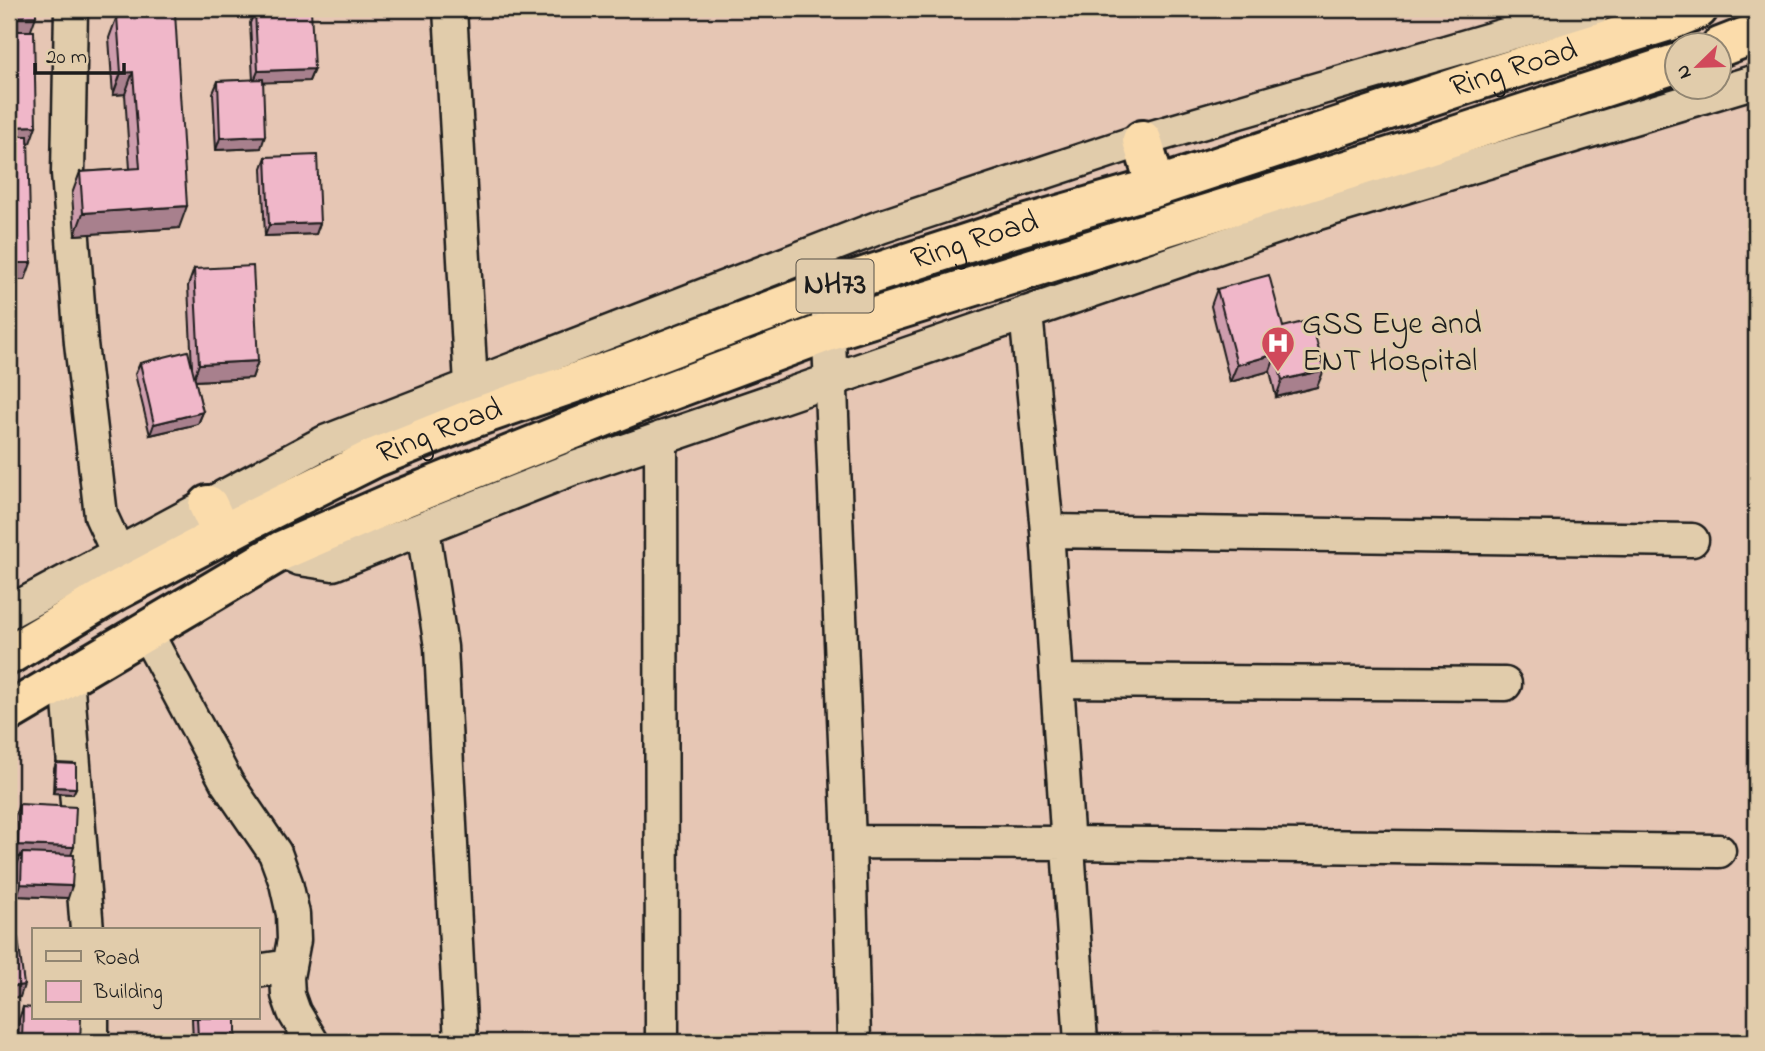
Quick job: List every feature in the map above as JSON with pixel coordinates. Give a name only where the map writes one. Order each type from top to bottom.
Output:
[{"type":"highway","name":"Ring Road","points":[[9,655],[116,591],[215,520],[473,418],[626,365],[827,289],[1011,229],[1156,187],[1491,76],[1669,21],[1698,9]]},
{"type":"highway","points":[[1734,42],[1756,33]]},
{"type":"highway","name":"Ring Road","points":[[9,712],[281,551],[403,498],[643,401],[830,331],[1413,167],[1664,68]]},
{"type":"highway","points":[[1142,140],[1156,187]]},
{"type":"street","points":[[71,9],[68,173],[81,343],[101,516],[118,553]]},
{"type":"street","points":[[450,9],[471,385]]},
{"type":"street","points":[[9,612],[118,553],[215,520],[325,442],[880,227],[1142,140],[1594,9]]},
{"type":"street","points":[[281,551],[300,559],[333,564],[572,469],[1315,214],[1413,167],[1756,81]]},
{"type":"street","points":[[827,289],[849,842],[854,1042]]},
{"type":"street","points":[[1026,313],[1047,531],[1081,1042]]},
{"type":"street","points":[[661,438],[662,1042]]},
{"type":"street","points":[[423,529],[441,647],[461,1042]]},
{"type":"street","points":[[1047,531],[1692,540]]},
{"type":"street","points":[[145,630],[227,783],[275,853],[293,914],[288,995],[294,1012],[312,1042]]},
{"type":"street","points":[[67,676],[87,928]]},
{"type":"street","points":[[1057,681],[1505,684]]},
{"type":"street","points":[[849,842],[1068,842],[1719,851]]},
{"type":"street","points":[[259,971],[289,966]]},
{"type":"street","points":[[92,1020],[93,1042]]},
{"type":"building","points":[[9,9],[36,9],[36,16],[9,17]]},
{"type":"building","points":[[129,9],[167,9],[168,13],[130,15]]},
{"type":"building","points":[[311,9],[314,69],[258,71],[255,11]]},
{"type":"building","points":[[175,13],[187,206],[83,213],[80,172],[140,168],[133,72],[121,73],[117,16]]},
{"type":"building","points":[[9,31],[34,31],[36,126],[9,127]]},
{"type":"building","points":[[263,79],[265,136],[220,138],[218,81]]},
{"type":"building","points":[[9,136],[28,136],[31,263],[9,263]]},
{"type":"building","points":[[317,155],[320,223],[269,225],[266,157]]},
{"type":"building","points":[[253,266],[258,361],[199,364],[194,269]]},
{"type":"building","points":[[1269,275],[1283,327],[1311,320],[1324,370],[1282,380],[1276,354],[1237,365],[1217,289]]},
{"type":"building","points":[[188,351],[203,412],[154,424],[140,363]]},
{"type":"building","points":[[56,763],[76,764],[76,788],[55,787]]},
{"type":"building","points":[[19,804],[76,807],[74,847],[18,845]]},
{"type":"building","points":[[22,853],[74,855],[72,886],[21,884]]},
{"type":"building","points":[[18,938],[24,985],[9,987],[9,939]]},
{"type":"building","points":[[23,1007],[32,1008],[32,1020],[81,1020],[80,1042],[22,1042]]},
{"type":"building","points":[[197,1020],[236,1020],[236,1035],[198,1037]]},
{"type":"place","name":"GSS Eye and ENT Hospital","points":[[1278,373]]}]
